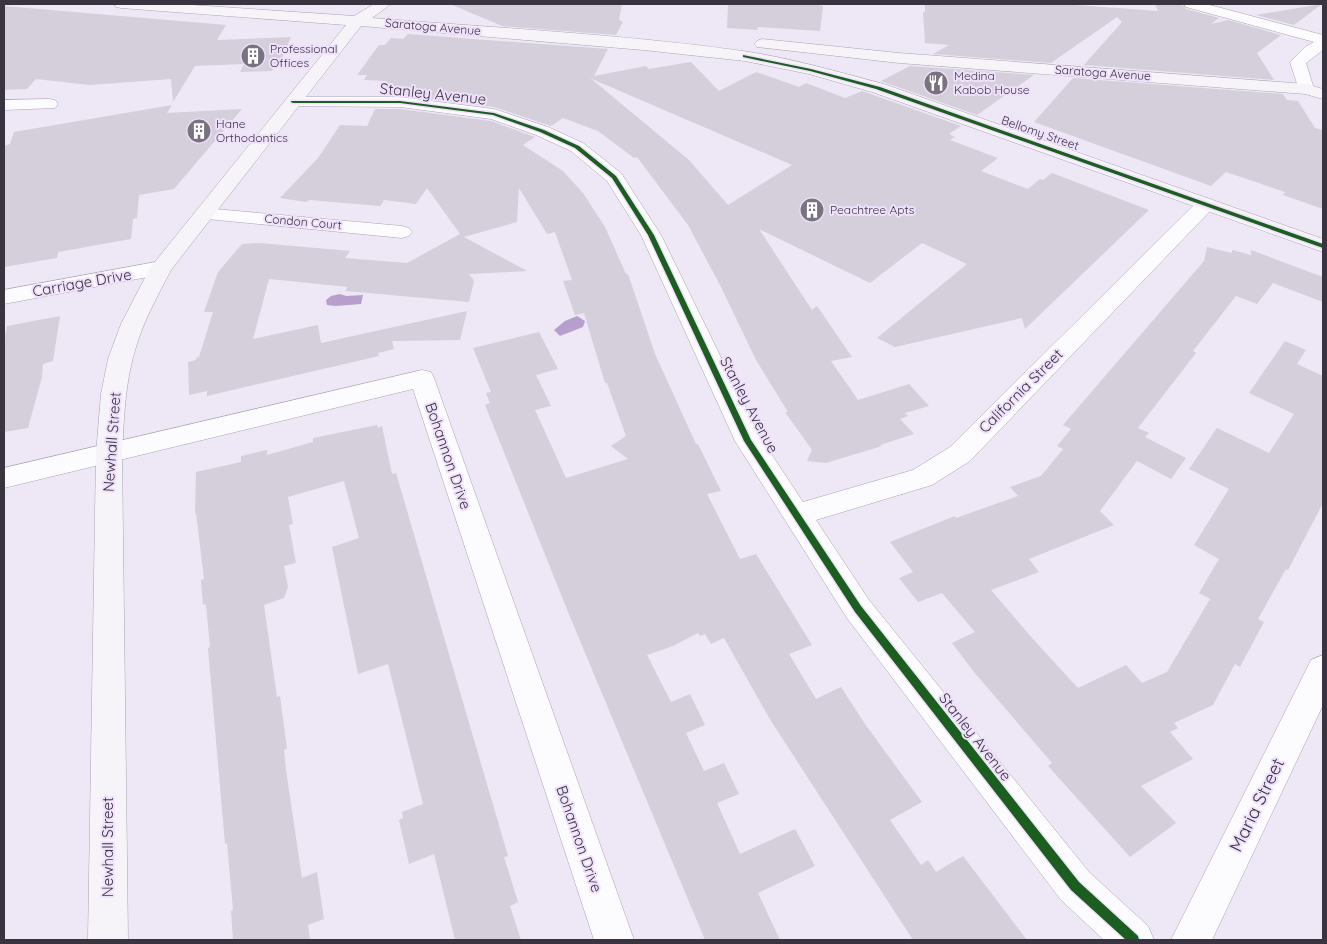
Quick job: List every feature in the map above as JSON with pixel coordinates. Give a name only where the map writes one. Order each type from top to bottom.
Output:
[{"type":"main road","name":"Saratoga Avenue","points":[[121,4],[357,21],[643,45],[745,56]]},
{"type":"main road","name":"Saratoga Avenue","points":[[278,4],[378,7],[899,58],[1306,89],[1323,94]]},
{"type":"main road","name":"Newhall Street","points":[[108,940],[109,454],[112,404],[120,358],[137,315],[161,268],[357,21],[378,7]]},
{"type":"main road","points":[[811,70],[835,66],[841,60],[840,52]]},
{"type":"main road","name":"Bellomy Street","points":[[745,56],[811,70],[878,88],[1323,246]]},
{"type":"main road","name":"Saratoga Avenue","points":[[878,88],[866,82],[861,73],[862,69],[873,62],[899,58]]},
{"type":"street","points":[[1192,4],[1323,42]]},
{"type":"street","points":[[1306,89],[1298,62],[1323,42]]},
{"type":"street","name":"Stanley Avenue","points":[[293,102],[400,102],[494,114],[542,130],[578,147],[614,177],[652,236],[748,441],[858,609],[1075,886],[1134,940]]},
{"type":"street","points":[[4,105],[49,104]]},
{"type":"street","name":"California Street","points":[[797,515],[922,478],[960,454],[1206,204]]},
{"type":"street","name":"Condon Court","points":[[204,214],[402,232]]},
{"type":"street","name":"Carriage Drive","points":[[4,297],[161,268]]},
{"type":"street","name":"Bohannon Drive","points":[[4,478],[422,378],[614,940]]},
{"type":"street","name":"Maria Street","points":[[1191,940],[1323,670]]},
{"type":"shaded area","points":[[340,294],[346,296],[363,295],[361,304],[327,305],[326,300],[331,296]]},
{"type":"shaded area","points":[[577,316],[585,321],[583,327],[560,336],[554,330],[565,321]]},
{"type":"building","points":[[450,4],[622,4],[619,20],[623,22],[616,35],[502,26]]},
{"type":"building","points":[[728,4],[812,4],[823,6],[820,31],[758,27],[757,30],[727,28]]},
{"type":"building","points":[[925,4],[1061,4],[1158,11],[1155,4],[1182,4],[1186,9],[1219,18],[1211,24],[1228,20],[1281,35],[1257,53],[1274,80],[1084,65],[1122,22],[1117,17],[1051,63],[933,54],[949,45],[925,43],[923,12],[925,12]]},
{"type":"building","points":[[1322,4],[1294,25],[1256,15]]},
{"type":"building","points":[[4,6],[226,25],[217,40],[291,37],[282,58],[277,61],[272,71],[240,72],[244,64],[195,66],[173,102],[171,79],[90,85],[36,79],[27,89],[4,90]]},
{"type":"building","points":[[408,34],[608,49],[594,76],[646,66],[649,69],[691,62],[719,91],[756,72],[799,87],[806,83],[845,98],[862,91],[961,126],[949,134],[955,137],[950,140],[998,158],[981,171],[1028,189],[1040,179],[1043,180],[1052,173],[1149,210],[1025,329],[1022,318],[895,347],[877,338],[967,264],[922,243],[870,283],[759,229],[812,310],[817,306],[852,357],[831,361],[858,400],[909,384],[929,406],[905,413],[908,416],[900,419],[914,434],[826,463],[807,461],[812,450],[785,412],[788,412],[756,360],[721,287],[688,225],[637,157],[634,158],[598,131],[563,118],[551,126],[494,107],[400,95],[381,95],[387,81],[364,80],[367,75],[357,75],[379,45],[385,45],[391,38],[403,39]],"holes":[[[589,77],[792,165],[728,205],[689,160]]]},
{"type":"building","points":[[910,66],[1034,75],[977,115],[881,81]]},
{"type":"building","points":[[1073,78],[1283,94],[1287,100],[1298,101],[1315,128],[1323,130],[1323,209],[1283,195],[1285,192],[1226,172],[1211,186],[1034,122]]},
{"type":"building","points":[[172,105],[167,113],[242,109],[174,189],[139,195],[137,218],[133,219],[131,239],[58,252],[57,258],[4,267],[4,146],[10,144],[14,132]]},
{"type":"building","points":[[375,109],[400,109],[491,121],[535,137],[523,145],[563,171],[583,193],[605,227],[626,274],[628,274],[655,354],[696,444],[698,444],[721,491],[707,494],[740,559],[756,554],[812,645],[789,654],[816,699],[841,687],[865,724],[922,802],[890,820],[921,865],[928,860],[936,872],[963,856],[1027,940],[913,940],[771,721],[724,638],[711,644],[705,634],[700,636],[698,633],[673,646],[647,655],[671,702],[690,694],[705,725],[686,733],[704,771],[724,763],[739,794],[717,803],[740,854],[795,829],[815,866],[758,893],[780,940],[705,940],[568,612],[485,405],[490,403],[486,393],[491,392],[473,348],[539,332],[558,369],[536,375],[551,406],[535,410],[566,478],[628,459],[611,446],[626,436],[607,383],[605,383],[584,313],[575,315],[563,281],[572,280],[555,232],[547,234],[519,188],[517,222],[464,237],[527,271],[469,274],[474,281],[469,302],[345,291],[348,287],[269,279],[253,339],[318,325],[321,343],[467,311],[460,340],[392,341],[394,349],[378,353],[379,356],[207,396],[207,391],[189,395],[188,362],[199,357],[213,312],[204,312],[218,272],[242,244],[260,243],[350,251],[345,258],[407,263],[460,234],[427,188],[416,204],[384,200],[380,206],[310,200],[306,202],[280,198],[318,158],[340,125],[367,126]]},
{"type":"building","points":[[1207,247],[1232,253],[1232,250],[1251,255],[1251,250],[1323,277],[1323,302],[1273,283],[1257,304],[1236,296],[1193,351],[1196,353],[1138,428],[1149,433],[1145,437],[1186,458],[1171,479],[1137,461],[1100,511],[1114,525],[1029,559],[1039,572],[991,590],[1078,688],[1126,665],[1142,683],[1167,672],[1210,599],[1199,593],[1219,559],[1194,545],[1229,489],[1189,469],[1217,428],[1269,453],[1294,414],[1249,393],[1285,341],[1306,350],[1297,364],[1323,376],[1323,503],[1288,570],[1286,569],[1258,619],[1264,622],[1240,667],[1235,664],[1213,705],[1174,723],[1178,728],[1170,732],[1193,759],[1141,786],[1176,823],[1130,857],[1048,766],[1052,763],[974,672],[952,643],[975,632],[942,593],[918,602],[899,578],[913,572],[890,542],[955,516],[956,518],[1018,496],[1010,487],[1041,476],[1063,449],[1057,446],[1071,429],[1063,425],[1204,261]]},
{"type":"building","points":[[60,316],[53,361],[43,364],[42,377],[28,428],[4,432],[4,343],[7,326]]},
{"type":"building","points":[[377,425],[378,428],[382,426],[392,474],[396,473],[508,856],[504,857],[518,902],[510,906],[521,940],[455,940],[434,854],[409,864],[399,820],[403,818],[402,812],[423,804],[388,664],[358,674],[332,547],[359,538],[344,481],[288,497],[293,524],[289,525],[296,563],[284,566],[288,587],[284,598],[264,605],[277,697],[280,696],[287,749],[284,750],[286,770],[302,878],[317,872],[324,919],[308,925],[310,940],[233,940],[231,911],[233,910],[227,843],[225,844],[208,648],[210,647],[206,604],[203,605],[201,580],[204,579],[195,514],[196,472],[241,462],[241,456],[267,450],[267,455],[313,442],[313,438]]},
{"type":"cycle path","points":[[745,56],[811,70],[878,88],[1323,246]]},
{"type":"cycle path","points":[[293,102],[400,102],[494,114],[542,131],[577,147],[614,177],[651,235],[748,441],[858,609],[1075,886],[1134,940]]},
{"type":"place","name":"Professional Offices","points":[[253,56]]},
{"type":"place","name":"Medina Kabob House","points":[[936,83]]},
{"type":"place","name":"Hane Orthodontics","points":[[199,131]]},
{"type":"place","name":"Peachtree Apts","points":[[812,210]]}]
